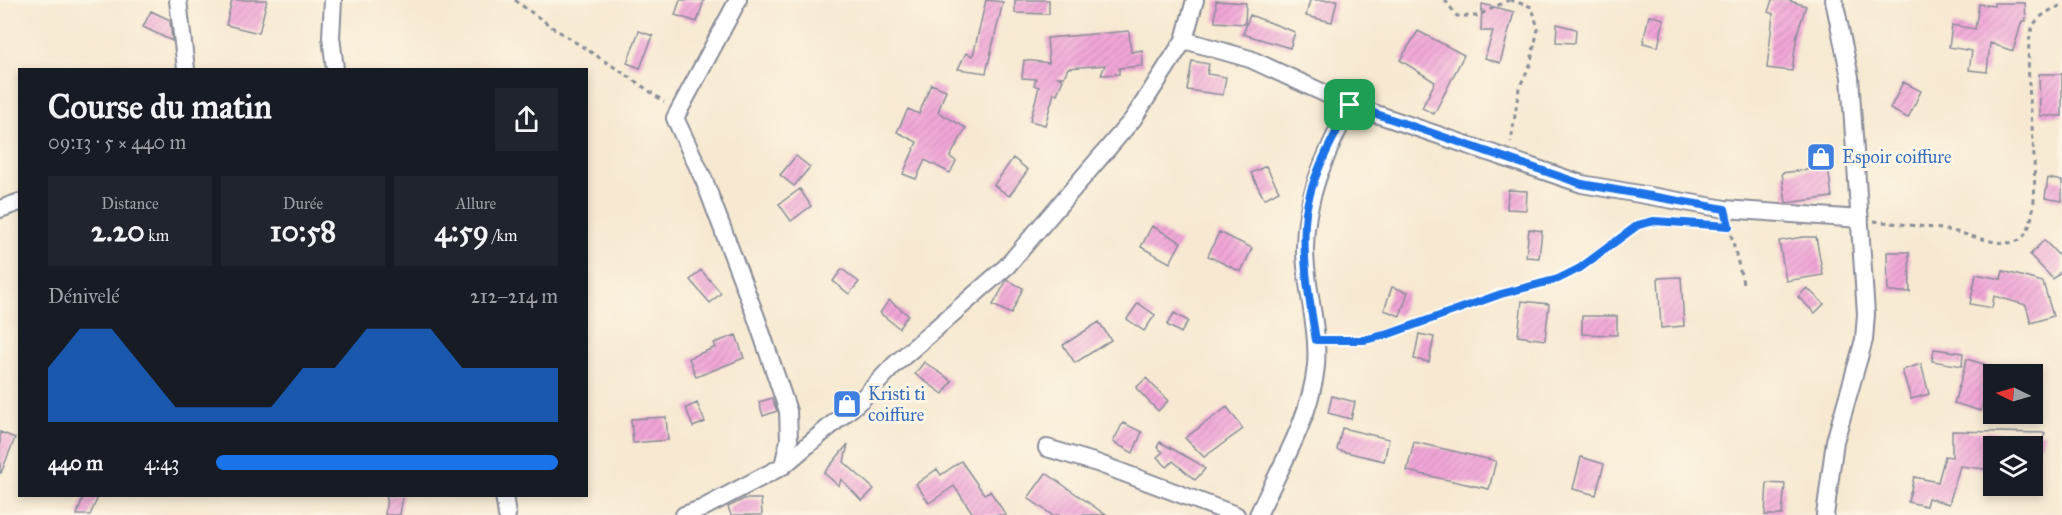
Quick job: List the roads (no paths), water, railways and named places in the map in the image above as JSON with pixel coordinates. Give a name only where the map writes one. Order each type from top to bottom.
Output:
[{"type":"street","points":[[178,0],[186,68]]},
{"type":"street","points":[[333,0],[331,37],[335,68]]},
{"type":"street","points":[[738,0],[675,118],[704,180],[756,317],[788,411],[789,440],[783,466]]},
{"type":"street","points":[[684,515],[701,509],[783,466],[1007,266],[1133,119],[1184,40],[1195,0]]},
{"type":"street","points":[[1825,515],[1835,441],[1864,340],[1866,314],[1850,77],[1834,0]]},
{"type":"street","points":[[1184,40],[1250,59],[1350,105],[1582,184],[1725,209],[1860,219]]},
{"type":"street","points":[[1258,515],[1299,426],[1311,392],[1316,367],[1316,340],[1305,252],[1306,211],[1317,172],[1350,105]]},
{"type":"street","points":[[0,209],[18,203]]},
{"type":"street","points":[[1047,448],[1119,470],[1236,515]]},
{"type":"street","points":[[504,497],[507,515]]},
{"type":"place","name":"Espoir coiffure","points":[[1821,157]]},
{"type":"place","name":"Kristi ti coiffure","points":[[847,404]]}]
